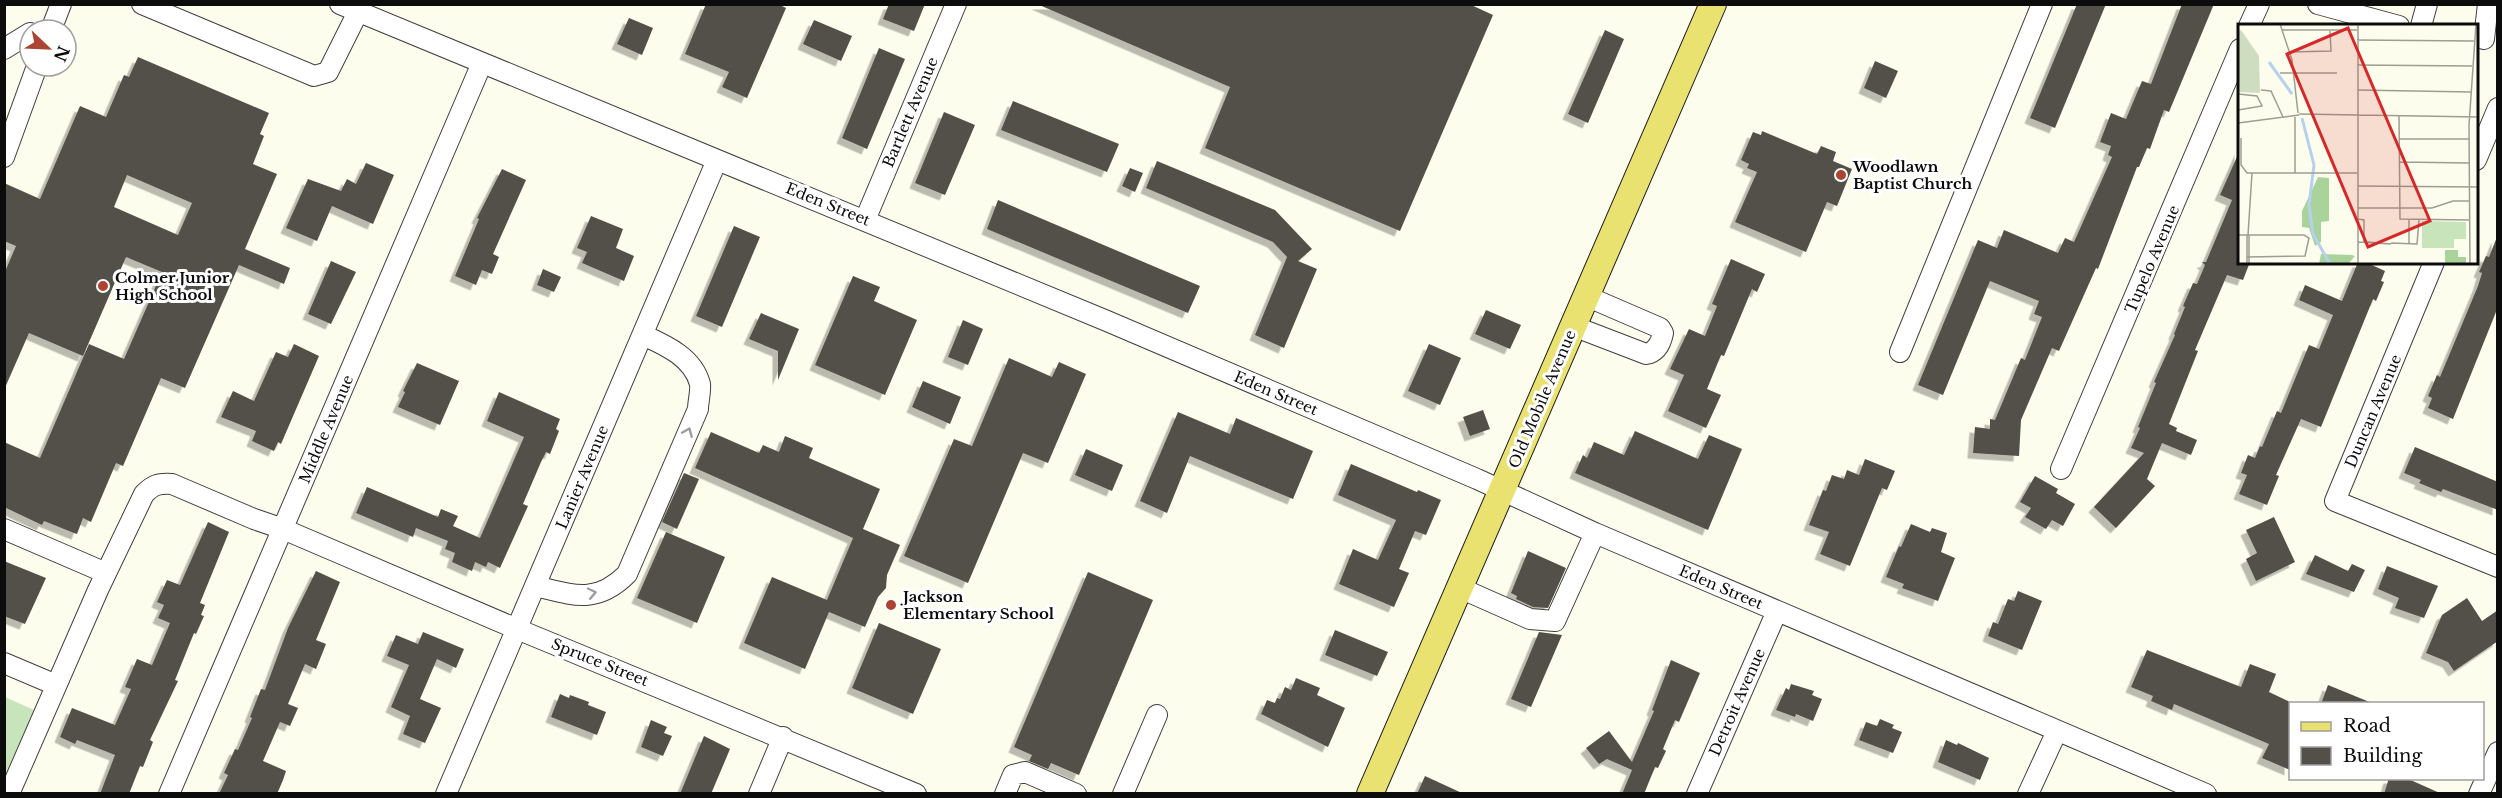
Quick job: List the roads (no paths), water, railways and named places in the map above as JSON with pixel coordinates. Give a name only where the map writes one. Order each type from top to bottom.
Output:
[{"type":"main road","name":"Old Mobile Avenue","points":[[1370,794],[1713,4]]},
{"type":"street","points":[[142,4],[314,76],[328,72],[352,7]]},
{"type":"street","name":"Bartlett Avenue","points":[[866,220],[956,4]]},
{"type":"street","points":[[1900,352],[2042,4]]},
{"type":"street","points":[[2251,24],[2259,4]]},
{"type":"street","points":[[2318,4],[2392,24]]},
{"type":"street","points":[[2422,24],[2427,4]]},
{"type":"street","points":[[2486,39],[2488,4]]},
{"type":"street","name":"Eden Street","points":[[352,7],[482,63],[866,220],[2206,794]]},
{"type":"street","points":[[4,49],[18,40]]},
{"type":"street","name":"Tupelo Avenue","points":[[2061,469],[2238,54]]},
{"type":"street","name":"Middle Avenue","points":[[169,794],[482,63]]},
{"type":"street","points":[[4,158],[33,78]]},
{"type":"street","points":[[2478,155],[2498,108]]},
{"type":"street","name":"Lanier Avenue","points":[[446,794],[717,160]]},
{"type":"street","name":"Duncan Avenue","points":[[2433,264],[2335,501],[2498,567]]},
{"type":"street","points":[[1573,326],[1646,354],[1654,351],[1660,342],[1663,333],[1660,328],[1586,296]]},
{"type":"street","points":[[535,586],[576,596],[598,593],[617,583],[627,574],[632,563],[698,409],[700,385],[686,360],[671,348],[643,334]]},
{"type":"street","name":"Spruce Street","points":[[106,573],[144,494],[159,483],[172,484],[916,794]]},
{"type":"street","points":[[4,529],[106,573],[9,794]]},
{"type":"street","points":[[1460,588],[1530,619],[1555,621],[1595,533]]},
{"type":"street","name":"Detroit Avenue","points":[[1697,794],[1777,611]]},
{"type":"street","points":[[4,663],[56,684]]},
{"type":"street","points":[[1123,794],[1157,715]]},
{"type":"street","points":[[2028,794],[2057,730]]},
{"type":"street","points":[[759,794],[783,737]]},
{"type":"street","points":[[2480,794],[2498,752]]},
{"type":"street","points":[[1005,794],[1013,775],[1025,772],[1076,794]]},
{"type":"place","name":"Woodlawn Baptist Church","points":[[1841,175]]},
{"type":"place","name":"Colmer Junior High School","points":[[103,286]]},
{"type":"place","name":"Jackson Elementary School","points":[[891,605]]}]
